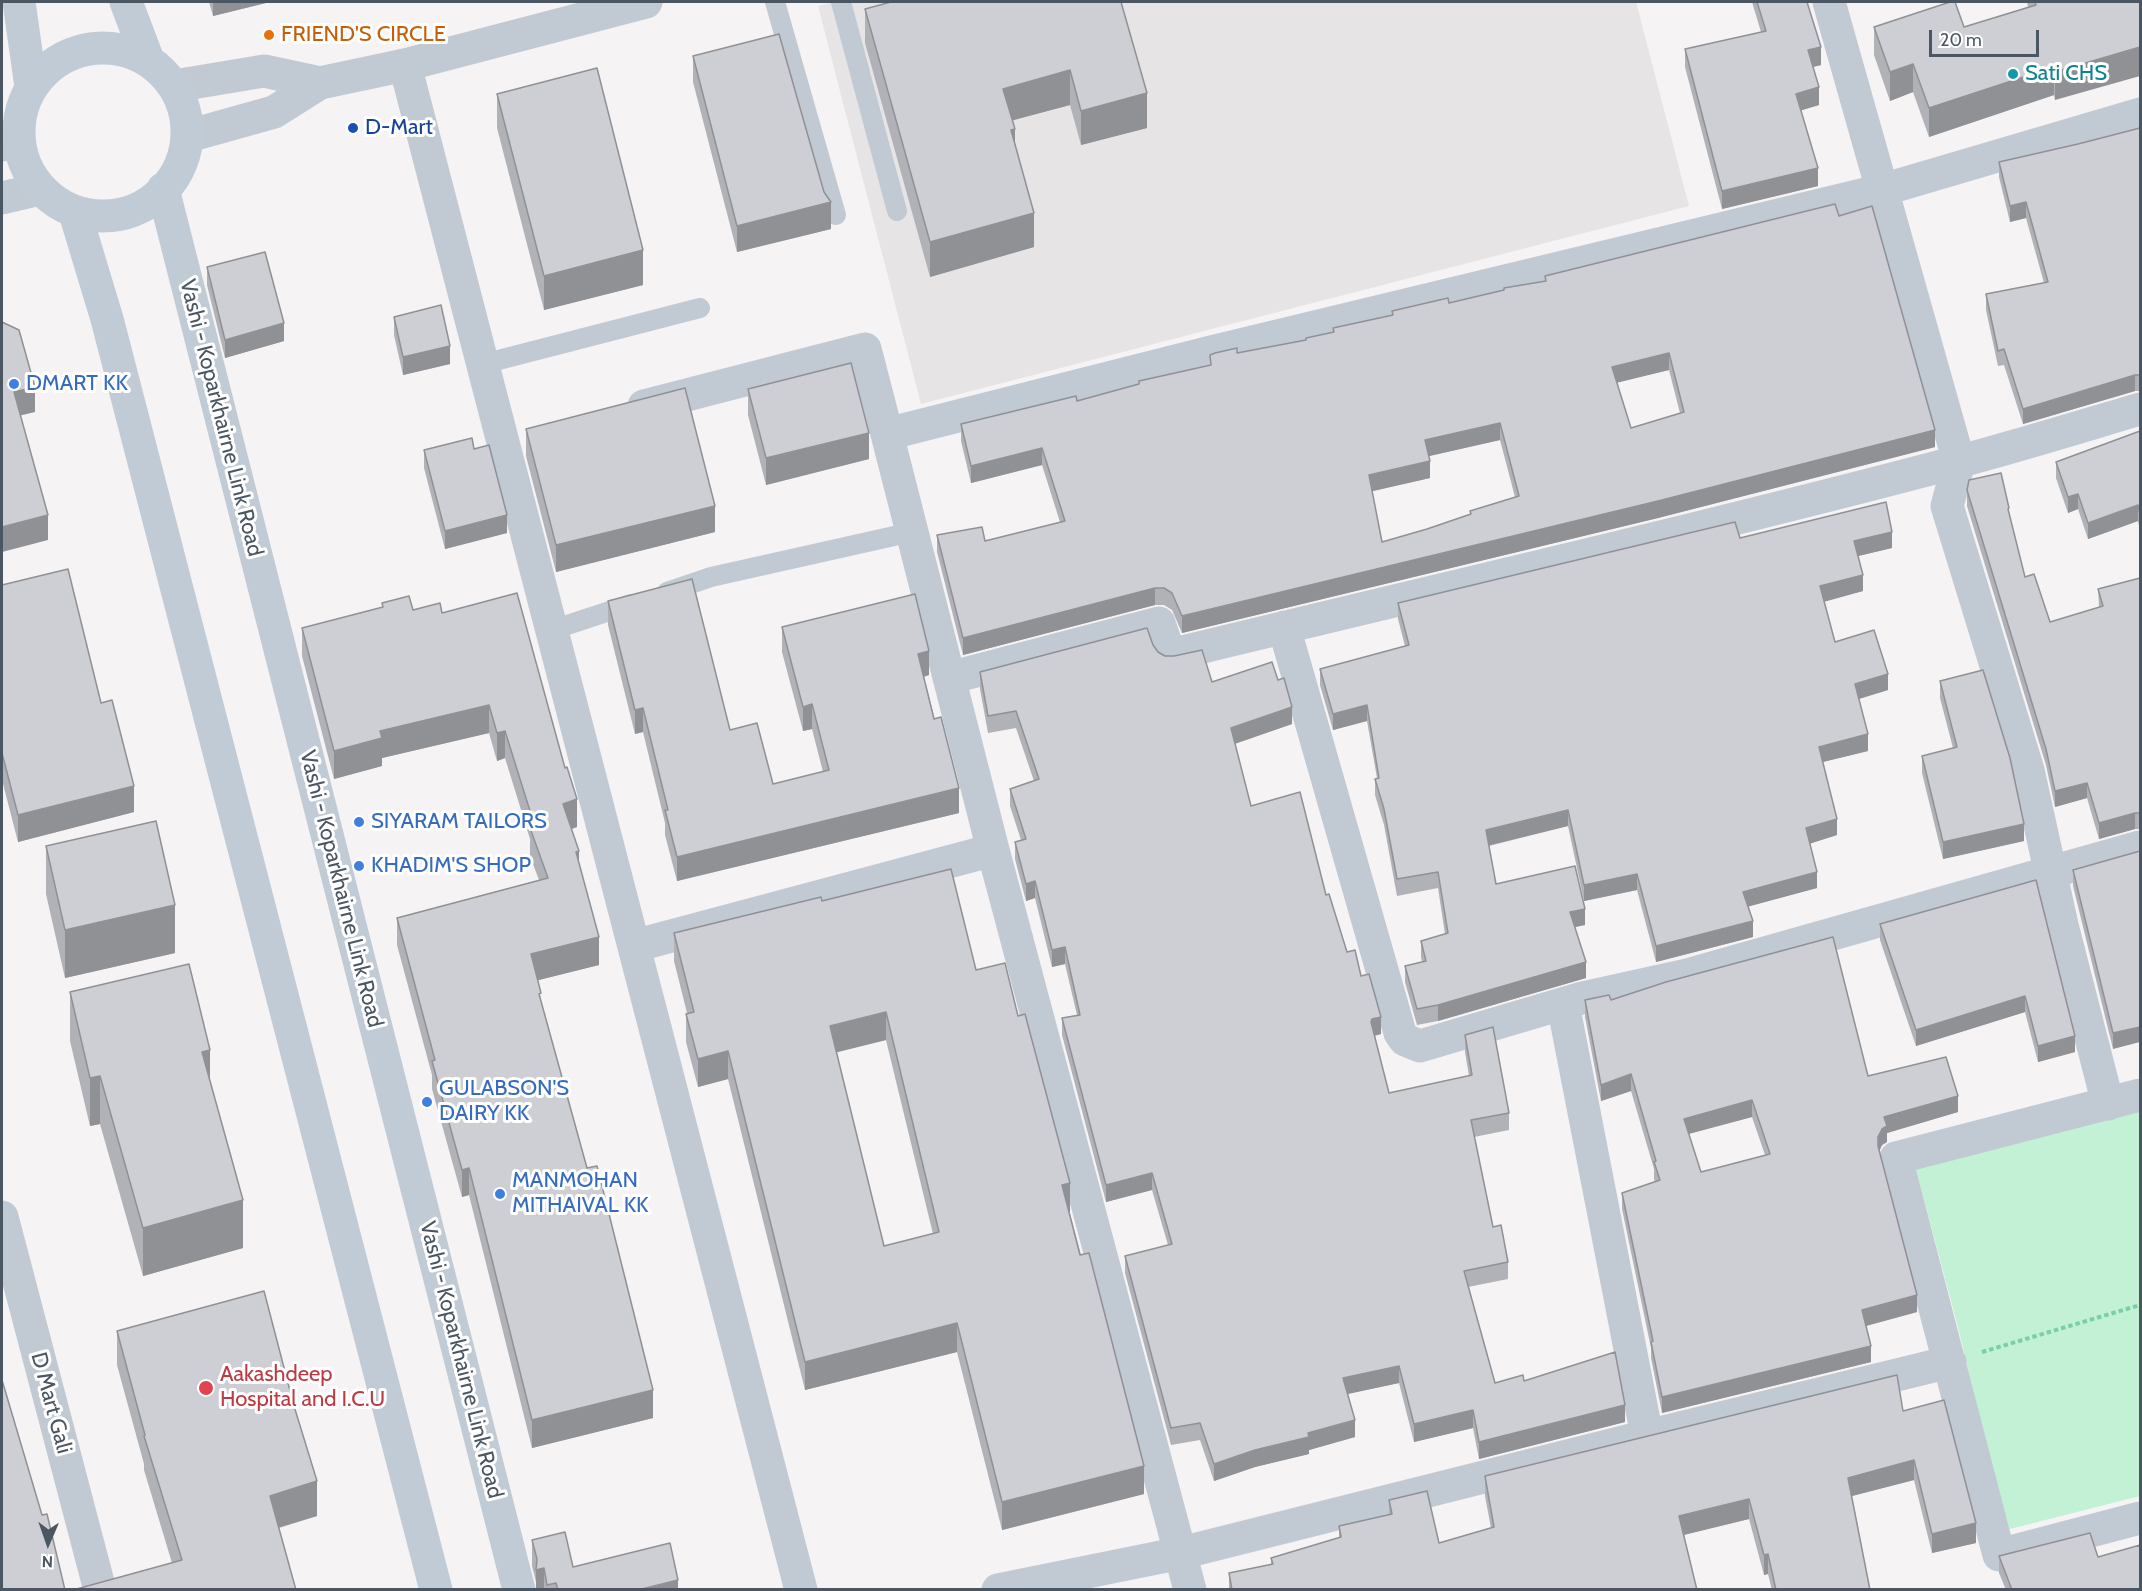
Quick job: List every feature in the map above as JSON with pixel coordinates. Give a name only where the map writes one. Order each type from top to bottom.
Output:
[{"type":"main road","points":[[20,2],[31,87]]},
{"type":"main road","points":[[126,2],[148,60]]},
{"type":"main road","points":[[91,49],[113,49],[135,54],[148,60],[160,69],[174,86],[183,106],[188,135],[181,164],[175,177],[155,199],[129,213],[99,216],[75,213],[54,202],[40,189],[10,142],[31,87],[51,66],[77,52],[91,49]]},
{"type":"main road","name":"Vashi - Koparkhairne Link Road","points":[[162,189],[519,1590]]},
{"type":"main road","points":[[75,213],[107,319],[436,1590]]},
{"type":"street","points":[[188,135],[274,112],[320,83],[405,65],[646,2]]},
{"type":"street","points":[[1829,2],[1959,462],[1947,506],[2028,770],[2062,926],[2108,1104]]},
{"type":"street","points":[[405,65],[801,1590]]},
{"type":"street","points":[[174,86],[264,70],[320,83]]},
{"type":"street","points":[[887,434],[1222,349],[1882,190],[2140,114]]},
{"type":"street","points":[[2,198],[40,189]]},
{"type":"street","points":[[616,413],[865,349],[993,850],[1190,1590]]},
{"type":"street","points":[[949,678],[1159,623],[1170,656],[1635,544],[1959,462],[2140,409]]},
{"type":"street","points":[[503,442],[537,433]]},
{"type":"street","points":[[1284,627],[1397,1022],[1405,1040],[1420,1046],[1582,998],[1691,974],[1790,947],[2140,847]]},
{"type":"street","points":[[634,946],[993,850]]},
{"type":"street","points":[[1563,1004],[1647,1436]]},
{"type":"street","points":[[2140,1095],[1896,1158],[1999,1555],[2140,1518]]},
{"type":"street","name":"D Mart Gali","points":[[2,1217],[100,1590]]},
{"type":"street","points":[[998,1590],[1181,1553],[1950,1362]]},
{"type":"lane","points":[[775,2],[836,215]]},
{"type":"lane","points":[[841,2],[897,211]]},
{"type":"lane","points":[[483,364],[700,308]]},
{"type":"lane","points":[[552,630],[711,577],[912,532]]},
{"type":"path","points":[[1950,1362],[2140,1305]]},
{"type":"shaded area","points":[[834,2],[1636,2],[1689,206],[921,404],[818,6]]},
{"type":"green space","points":[[2140,1107],[2140,1496],[2006,1530],[1958,1327],[1914,1162]]},
{"type":"building","points":[[891,2],[1121,2],[1147,93],[1081,111],[1070,70],[1003,89],[1015,129],[1011,130],[1034,213],[930,242],[865,9]]},
{"type":"building","points":[[1757,2],[1807,2],[1821,47],[1808,50],[1819,87],[1796,94],[1818,168],[1722,191],[1685,49],[1766,31]]},
{"type":"building","points":[[1955,2],[1964,27],[2036,5],[2035,2],[2140,2],[2140,47],[2055,72],[2054,67],[1929,108],[1913,64],[1890,72],[1874,27]]},
{"type":"building","points":[[779,34],[824,192],[831,202],[737,226],[693,56]]},
{"type":"building","points":[[597,68],[643,250],[544,276],[497,94]]},
{"type":"building","points":[[2140,128],[2140,375],[2023,409],[2004,349],[1998,351],[1986,294],[2048,282],[2026,202],[2010,206],[1999,162]]},
{"type":"building","points":[[1835,204],[1839,216],[1872,206],[1935,430],[1658,501],[1182,616],[1172,593],[1164,588],[1155,588],[963,638],[937,535],[982,527],[985,541],[1065,521],[1042,448],[971,466],[961,424],[1076,396],[1077,401],[1139,384],[1139,381],[1211,365],[1210,355],[1215,353],[1237,348],[1237,353],[1306,340],[1306,338],[1334,332],[1333,328],[1393,315],[1392,311],[1448,298],[1449,303],[1504,290],[1504,288],[1546,281],[1545,276]],"holes":[[[1669,353],[1684,412],[1631,428],[1612,367]],[[1500,423],[1519,496],[1470,511],[1471,514],[1427,529],[1382,542],[1369,475],[1430,461],[1425,440]]]},
{"type":"building","points":[[265,252],[284,323],[225,340],[207,267]]},
{"type":"building","points":[[441,305],[450,346],[403,357],[394,317]]},
{"type":"building","points":[[2,322],[19,330],[35,387],[14,392],[48,515],[2,527]]},
{"type":"building","points":[[851,363],[869,433],[766,458],[748,389]]},
{"type":"building","points":[[685,388],[715,506],[556,545],[526,429]]},
{"type":"building","points":[[2140,431],[2140,515],[2138,505],[2088,523],[2078,494],[2068,497],[2056,462]]},
{"type":"building","points":[[472,438],[474,449],[489,445],[507,515],[445,531],[424,450]]},
{"type":"building","points":[[2001,473],[2025,577],[2034,574],[2050,622],[2103,606],[2098,589],[2140,578],[2140,813],[2099,823],[2087,783],[2055,791],[2046,749],[1967,490],[1969,480]]},
{"type":"building","points":[[1886,502],[1892,532],[1854,541],[1863,575],[1820,586],[1835,642],[1874,630],[1888,674],[1855,684],[1868,734],[1819,747],[1837,819],[1806,828],[1817,872],[1743,892],[1753,921],[1656,946],[1637,874],[1584,885],[1568,810],[1486,830],[1496,884],[1575,866],[1585,909],[1570,912],[1586,962],[1417,1009],[1405,966],[1426,961],[1421,941],[1448,933],[1438,872],[1397,879],[1384,809],[1375,779],[1379,778],[1367,705],[1333,714],[1320,669],[1409,645],[1398,603],[1735,522],[1740,538]]},
{"type":"building","points":[[68,569],[101,703],[112,700],[134,786],[18,815],[2,753],[2,585]]},
{"type":"building","points":[[692,579],[730,730],[757,723],[773,784],[829,770],[812,704],[803,707],[782,627],[915,594],[929,651],[918,654],[934,719],[941,717],[959,788],[677,857],[643,708],[635,710],[608,601]]},
{"type":"building","points":[[517,593],[565,768],[567,767],[577,799],[563,804],[579,851],[576,852],[599,937],[531,954],[541,993],[539,994],[587,1168],[597,1166],[653,1390],[532,1420],[469,1168],[462,1170],[432,1061],[435,1060],[397,918],[548,878],[530,828],[535,827],[505,731],[497,733],[489,705],[380,731],[382,738],[334,751],[302,628],[383,607],[382,603],[409,596],[413,610],[440,603],[442,613]]},
{"type":"building","points":[[1147,628],[1153,645],[1165,656],[1202,650],[1212,682],[1272,662],[1278,680],[1284,678],[1292,707],[1231,728],[1251,806],[1300,792],[1326,895],[1329,894],[1347,952],[1355,950],[1361,976],[1369,974],[1381,1017],[1372,1019],[1371,1022],[1389,1093],[1472,1075],[1465,1035],[1493,1027],[1509,1113],[1471,1120],[1493,1227],[1501,1225],[1508,1262],[1464,1271],[1495,1383],[1523,1375],[1524,1381],[1615,1352],[1625,1405],[1479,1442],[1473,1410],[1414,1424],[1399,1366],[1343,1378],[1355,1420],[1308,1433],[1309,1437],[1255,1450],[1214,1464],[1200,1423],[1171,1428],[1125,1256],[1172,1244],[1152,1173],[1106,1185],[1062,1018],[1080,1015],[1065,947],[1052,950],[1035,881],[1026,884],[1015,842],[1026,839],[1010,789],[1039,779],[1016,711],[988,716],[980,672]]},
{"type":"building","points":[[1983,670],[2010,758],[2024,824],[1943,842],[1922,756],[1957,747],[1940,681]]},
{"type":"building","points":[[156,821],[175,905],[65,930],[46,846]]},
{"type":"building","points":[[2140,851],[2140,1027],[2113,1033],[2073,870]]},
{"type":"building","points":[[951,869],[976,970],[1005,963],[1018,1016],[1025,1014],[1070,1183],[1062,1185],[1080,1255],[1089,1253],[1144,1466],[1002,1502],[957,1323],[805,1362],[728,1051],[698,1059],[686,1014],[694,1012],[674,933],[821,897],[822,901]],"holes":[[[886,1012],[939,1232],[884,1246],[830,1026]]]},
{"type":"building","points":[[2036,880],[2075,1036],[2038,1046],[2025,996],[1916,1030],[1880,924]]},
{"type":"building","points":[[1833,937],[1868,1076],[1946,1057],[1958,1096],[1884,1117],[1887,1126],[1882,1129],[1878,1137],[1878,1146],[1917,1295],[1862,1310],[1871,1346],[1662,1397],[1651,1342],[1653,1341],[1622,1193],[1660,1180],[1631,1074],[1601,1085],[1585,1000],[1609,995],[1611,1000],[1666,982]],"holes":[[[1752,1100],[1770,1154],[1701,1172],[1684,1119]]]},
{"type":"building","points":[[189,964],[210,1050],[202,1052],[243,1200],[143,1228],[100,1076],[90,1078],[70,992]]},
{"type":"building","points":[[264,1291],[294,1406],[317,1481],[270,1496],[296,1590],[73,1590],[182,1560],[144,1436],[117,1331]]},
{"type":"building","points":[[1897,1375],[1903,1411],[1944,1400],[1976,1523],[1932,1534],[1914,1460],[1848,1478],[1870,1590],[1776,1590],[1768,1554],[1764,1555],[1749,1499],[1679,1516],[1697,1590],[1232,1590],[1229,1573],[1273,1564],[1271,1558],[1341,1537],[1339,1526],[1392,1514],[1389,1500],[1427,1491],[1439,1543],[1494,1527],[1485,1476]]},
{"type":"building","points":[[2,1380],[42,1515],[47,1514],[65,1590],[2,1590]]},
{"type":"building","points":[[565,1532],[573,1567],[670,1543],[678,1580],[638,1590],[558,1590],[556,1583],[547,1585],[544,1568],[536,1570],[537,1559],[532,1540]]},
{"type":"building","points":[[2090,1533],[2098,1557],[2140,1545],[2140,1590],[2012,1590],[1999,1556]]},
{"type":"place","name":"FRIEND'S CIRCLE","points":[[269,35]]},
{"type":"place","name":"Sati CHS","points":[[2013,74]]},
{"type":"place","name":"D-Mart","points":[[353,128]]},
{"type":"place","name":"DMART KK","points":[[14,384]]},
{"type":"place","name":"SIYARAM TAILORS","points":[[359,822]]},
{"type":"place","name":"KHADIM'S SHOP","points":[[359,866]]},
{"type":"place","name":"GULABSON'S DAIRY KK","points":[[427,1102]]},
{"type":"place","name":"MANMOHAN MITHAIVAL KK","points":[[500,1194]]},
{"type":"place","name":"Aakashdeep Hospital and I.C.U","points":[[206,1388]]}]
